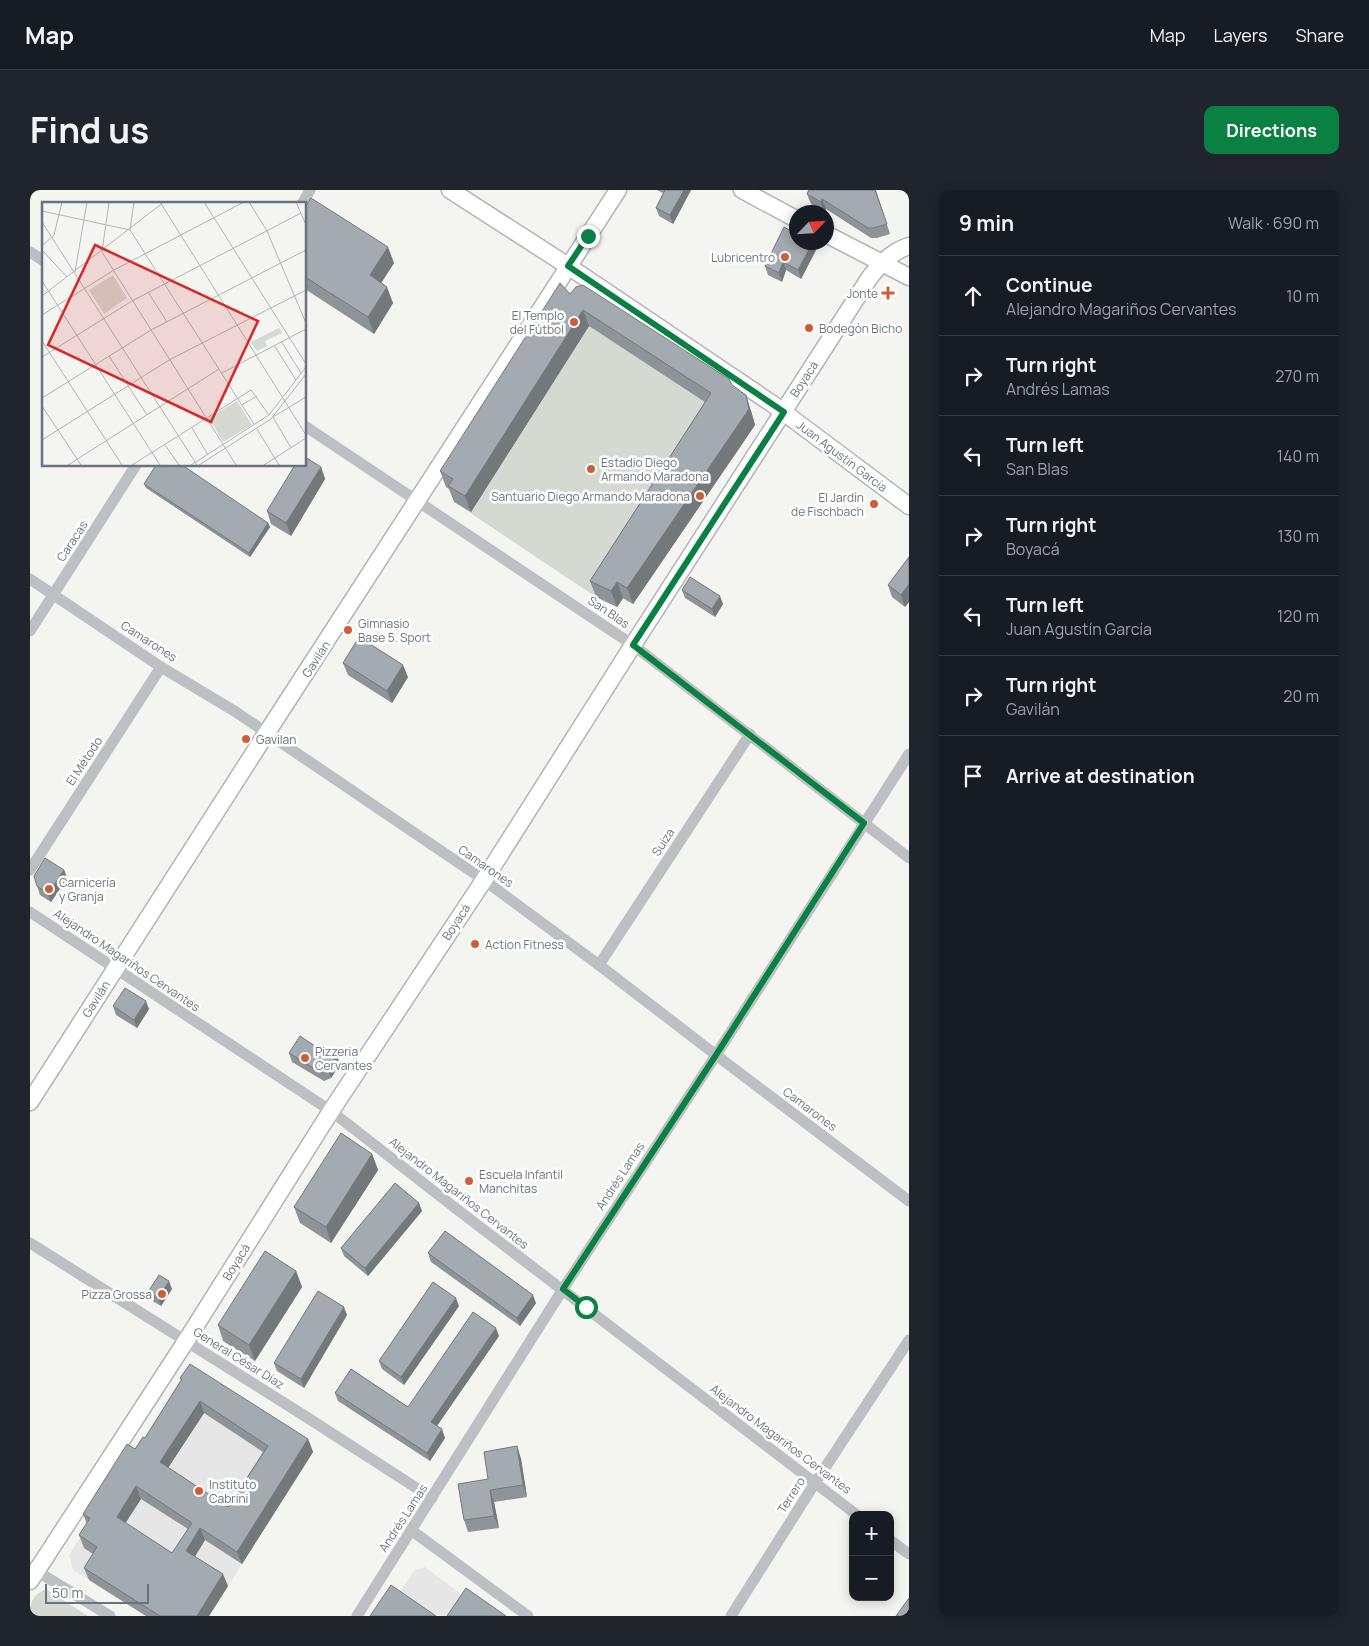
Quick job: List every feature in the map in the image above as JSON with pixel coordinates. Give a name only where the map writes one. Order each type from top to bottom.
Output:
[{"type":"street","points":[[303,202],[310,190]]},
{"type":"street","name":"Juan Agustín García","points":[[450,190],[568,266],[784,412],[909,506]]},
{"type":"street","name":"Gavilán","points":[[30,1102],[618,190]]},
{"type":"street","points":[[742,190],[789,215]]},
{"type":"street","points":[[834,238],[909,277]]},
{"type":"street","name":"Boyacá","points":[[32,1573],[186,1341],[331,1111],[484,880],[870,277],[881,263],[900,249],[909,246]]},
{"type":"street","points":[[30,252],[42,260]]},
{"type":"street","name":"San Blas","points":[[306,427],[633,645],[909,858]]},
{"type":"street","name":"Caracas","points":[[30,631],[135,466]]},
{"type":"street","name":"Camarones","points":[[30,579],[161,667],[236,712],[484,880],[909,1201]]},
{"type":"street","name":"El Método","points":[[30,870],[161,667]]},
{"type":"street","name":"Suiza","points":[[598,965],[750,734]]},
{"type":"street","name":"Andrés Lamas","points":[[357,1616],[563,1289],[909,754]]},
{"type":"street","name":"Alejandro Magariños Cervantes","points":[[30,912],[331,1111],[852,1511]]},
{"type":"street","name":"General César Díaz","points":[[30,1243],[432,1498]]},
{"type":"street","name":"Terrero","points":[[731,1616],[909,1340]]},
{"type":"street","points":[[411,1530],[528,1616]]},
{"type":"street","points":[[894,1543],[909,1554]]},
{"type":"street","points":[[32,1573],[110,1616]]},
{"type":"shaded area","name":"Estadio Diego Armando Maradona","points":[[566,300],[751,411],[755,425],[633,604],[623,599],[617,607],[596,597],[454,502],[459,495],[446,487]]},
{"type":"shaded area","name":"Instituto Cabrini","points":[[182,1377],[313,1452],[209,1616],[146,1616],[73,1570],[69,1555]]},
{"type":"shaded area","points":[[425,1567],[493,1616],[383,1616],[415,1570]]},
{"type":"shaded area","points":[[46,1589],[88,1616],[30,1616],[33,1599]]},
{"type":"building","points":[[665,190],[684,190],[670,215],[656,208]]},
{"type":"building","points":[[809,190],[875,190],[887,224],[868,228],[834,205],[822,199],[821,202],[807,194]]},
{"type":"building","points":[[311,198],[388,247],[370,275],[387,287],[368,317],[306,278],[306,206]]},
{"type":"building","points":[[784,227],[789,230],[789,250],[809,250],[798,270],[783,262],[779,273],[765,266]]},
{"type":"building","points":[[560,283],[570,294],[576,287],[583,285],[729,379],[732,385],[746,395],[749,409],[627,588],[617,582],[611,591],[590,581],[711,393],[583,310],[465,496],[448,486],[453,479],[440,471]]},
{"type":"building","points":[[306,458],[321,467],[286,523],[267,511],[294,466],[306,466]]},
{"type":"building","points":[[155,466],[183,466],[268,523],[249,553],[144,484]]},
{"type":"building","points":[[909,557],[909,584],[901,595],[888,585]]},
{"type":"building","points":[[690,577],[720,596],[712,609],[682,590]]},
{"type":"building","points":[[359,637],[403,665],[387,691],[343,663]]},
{"type":"building","points":[[45,858],[64,870],[48,894],[37,886],[34,876]]},
{"type":"building","points":[[125,988],[146,1001],[134,1020],[113,1006]]},
{"type":"building","points":[[300,1036],[321,1050],[323,1047],[337,1056],[328,1069],[321,1073],[289,1053]]},
{"type":"building","points":[[341,1133],[372,1154],[326,1227],[294,1207]]},
{"type":"building","points":[[395,1183],[419,1203],[365,1268],[341,1248]]},
{"type":"building","points":[[445,1231],[533,1295],[517,1318],[428,1253]]},
{"type":"building","points":[[265,1251],[296,1271],[249,1345],[218,1325]]},
{"type":"building","points":[[159,1275],[169,1281],[158,1298],[148,1292]]},
{"type":"building","points":[[433,1282],[456,1298],[401,1377],[379,1361]]},
{"type":"building","points":[[318,1291],[344,1307],[301,1379],[274,1363]]},
{"type":"building","points":[[473,1312],[496,1328],[431,1422],[442,1429],[427,1453],[335,1393],[351,1369],[408,1407]]},
{"type":"building","name":"Instituto Cabrini","points":[[190,1364],[308,1439],[237,1552],[200,1528],[186,1551],[223,1574],[197,1616],[160,1616],[84,1568],[97,1547],[79,1535],[90,1518],[83,1514],[127,1444],[135,1449],[143,1437],[145,1438],[182,1379],[180,1378]],"holes":[[[200,1401],[268,1446],[228,1507],[160,1462]],[[136,1486],[192,1523],[172,1553],[117,1517]]]},
{"type":"building","points":[[517,1446],[523,1485],[490,1490],[494,1516],[464,1520],[458,1484],[488,1479],[484,1452]]},
{"type":"building","points":[[391,1585],[436,1616],[370,1616]]},
{"type":"building","points":[[466,1588],[506,1616],[447,1616]]},
{"type":"building","points":[[909,1598],[909,1616],[896,1616]]},
{"type":"place","name":"Lubricentro","points":[[785,257]]},
{"type":"place","name":"Jonte","points":[[888,293]]},
{"type":"place","name":"El Templo del Fútbol","points":[[574,322]]},
{"type":"place","name":"Bodegón Bicho","points":[[809,328]]},
{"type":"place","name":"Estadio Diego Armando Maradona","points":[[591,469]]},
{"type":"place","name":"Santuario Diego Armando Maradona","points":[[700,496]]},
{"type":"place","name":"El Jardín de Fischbach","points":[[874,504]]},
{"type":"place","name":"Gimnasio Base 5. Sport","points":[[348,630]]},
{"type":"place","name":"Gavilan","points":[[246,739]]},
{"type":"place","name":"Carnicería y Granja","points":[[49,889]]},
{"type":"place","name":"Action Fitness","points":[[475,944]]},
{"type":"place","name":"Pizzeria Cervantes","points":[[305,1058]]},
{"type":"place","name":"Escuela Infantil Manchitas","points":[[469,1181]]},
{"type":"place","name":"Pizza Grossa","points":[[162,1294]]},
{"type":"place","name":"Instituto Cabrini","points":[[199,1491]]},
{"type":"route","points":[[586,1307],[563,1289],[716,1055],[864,823],[633,645],[784,412],[568,266],[588,236]]}]
